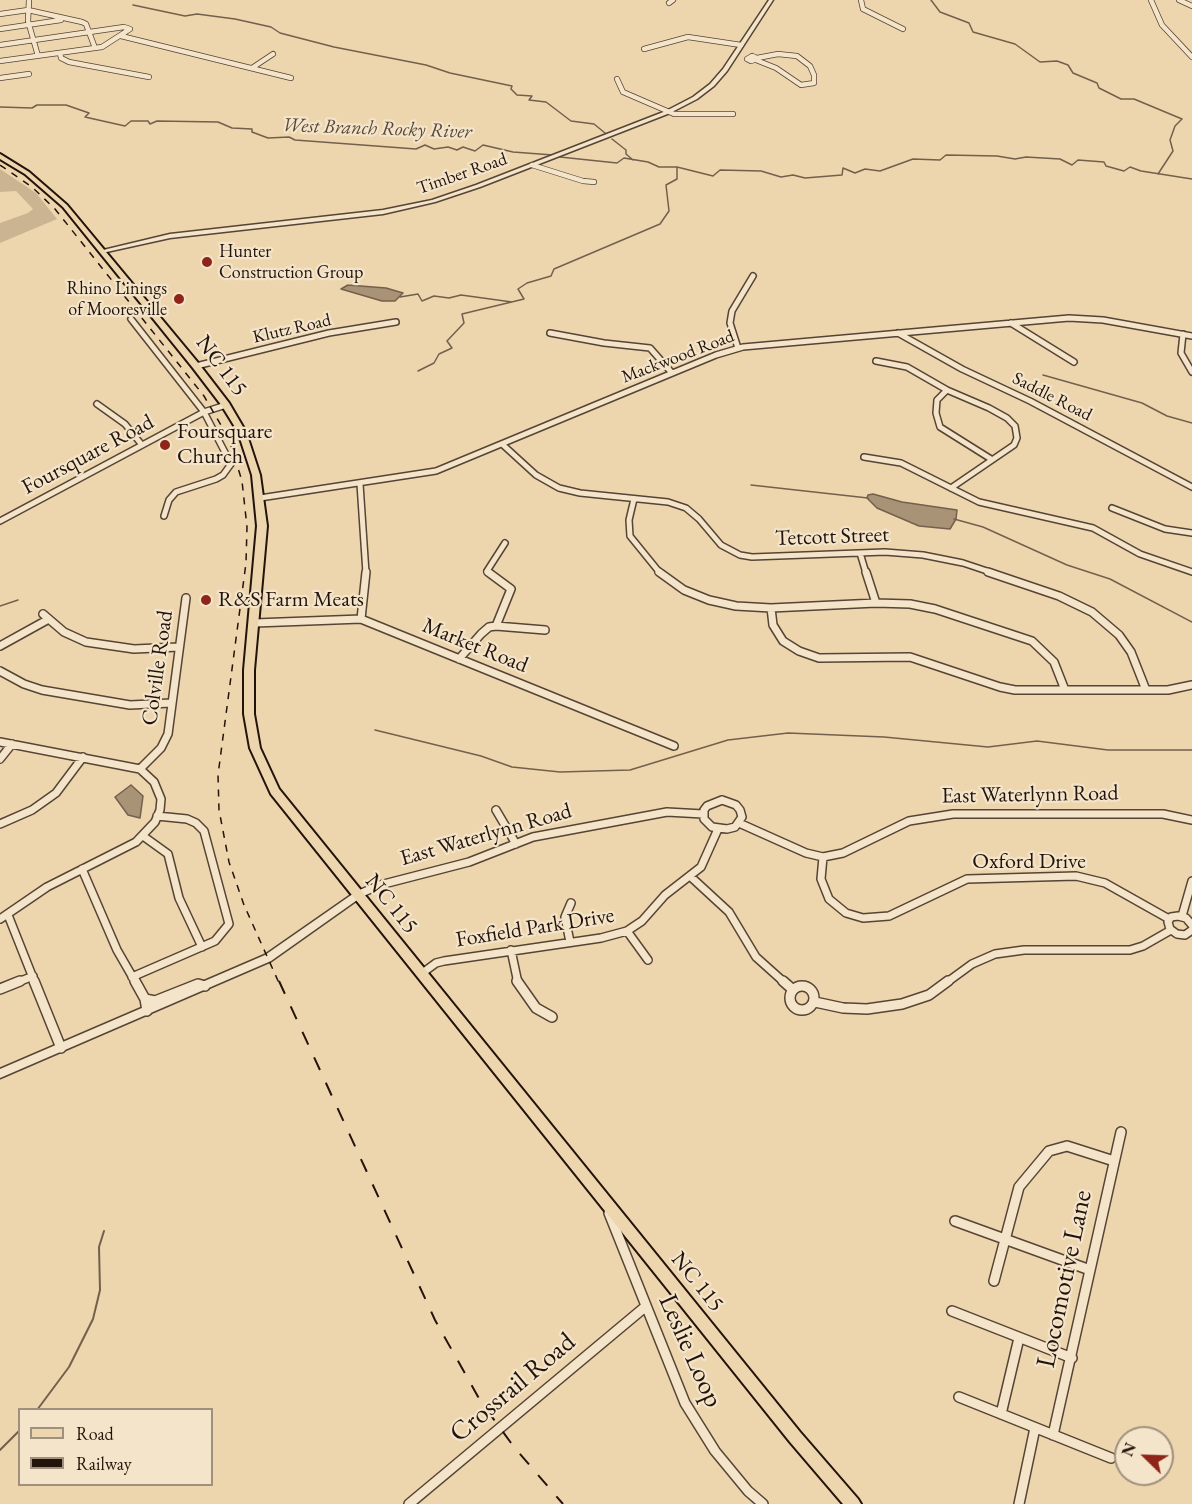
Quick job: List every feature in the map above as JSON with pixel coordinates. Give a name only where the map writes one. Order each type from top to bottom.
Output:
[{"type":"main road","name":"NC 115","points":[[0,156],[27,173],[59,200],[196,366],[226,405],[242,432],[250,453],[260,498],[262,526],[248,687],[249,714],[255,748],[275,791],[795,1437],[853,1504]]},
{"type":"street","points":[[29,0],[30,25],[39,56]]},
{"type":"street","name":"Timber Road","points":[[102,251],[170,236],[392,211],[455,195],[668,112],[703,92],[736,56],[771,0]]},
{"type":"street","points":[[861,0],[863,9],[903,29]]},
{"type":"street","points":[[1151,0],[1162,25],[1192,57]]},
{"type":"street","points":[[1179,0],[1192,6]]},
{"type":"street","points":[[0,14],[28,10],[86,24],[95,48]]},
{"type":"street","points":[[0,29],[67,19]]},
{"type":"street","points":[[0,45],[129,28],[109,45],[0,61]]},
{"type":"street","points":[[121,36],[291,78]]},
{"type":"street","points":[[644,49],[688,37],[741,45]]},
{"type":"street","points":[[60,53],[62,58],[69,62],[149,77]]},
{"type":"street","points":[[252,68],[273,54]]},
{"type":"street","points":[[736,56],[757,59],[776,68],[801,85],[813,83],[814,75],[810,66],[797,56],[778,54],[757,59]]},
{"type":"street","points":[[0,78],[29,74]]},
{"type":"street","points":[[617,80],[620,90],[668,112],[684,116],[733,114]]},
{"type":"street","points":[[532,165],[594,182]]},
{"type":"street","points":[[738,348],[730,323],[732,311],[753,276]]},
{"type":"street","name":"Mackwood Road","points":[[260,498],[436,471],[738,348],[1090,318],[1192,336]]},
{"type":"street","points":[[131,319],[204,412],[231,465],[223,475],[216,479],[176,492],[169,500],[164,516]]},
{"type":"street","name":"Klutz Road","points":[[196,366],[329,333],[396,322]]},
{"type":"street","points":[[1011,323],[1074,362]]},
{"type":"street","points":[[550,333],[597,342],[650,348],[672,373]]},
{"type":"street","name":"Saddle Road","points":[[898,333],[949,362],[1030,401],[1192,487]]},
{"type":"street","points":[[1183,334],[1180,353],[1192,372]]},
{"type":"street","points":[[876,361],[907,367],[947,390],[989,408],[1007,418],[1015,426],[1017,438],[1014,445],[951,488]]},
{"type":"street","points":[[947,390],[938,400],[936,413],[940,428],[992,459]]},
{"type":"street","points":[[97,404],[125,424],[142,445]]},
{"type":"street","name":"Foursquare Road","points":[[0,521],[204,412],[226,405]]},
{"type":"street","name":"Tetcott Street","points":[[502,444],[536,475],[559,488],[580,493],[668,502],[686,508],[699,519],[721,545],[740,555],[752,557],[906,553],[941,558],[985,570],[1072,601],[1092,612],[1119,635],[1131,652],[1146,690]]},
{"type":"street","points":[[864,457],[901,463],[979,502],[1093,528],[1161,563],[1192,572]]},
{"type":"street","points":[[360,484],[366,573],[361,619]]},
{"type":"street","points":[[634,499],[629,520],[630,536],[663,576],[684,590],[709,600],[736,606],[771,608],[876,603],[928,607],[1032,641],[1054,662],[1065,690]]},
{"type":"street","points":[[1112,508],[1165,529],[1192,533]]},
{"type":"street","points":[[496,626],[511,589],[487,571],[506,543]]},
{"type":"street","points":[[860,553],[876,603]]},
{"type":"street","name":"Colville Road","points":[[140,769],[165,741],[186,598]]},
{"type":"street","points":[[771,608],[773,625],[777,634],[790,646],[808,655],[832,660],[910,657],[1015,690],[1146,690],[1192,685]]},
{"type":"street","points":[[0,646],[45,617],[64,632],[86,642],[134,649],[179,647]]},
{"type":"street","name":"Market Road","points":[[255,623],[361,619],[674,746]]},
{"type":"street","points":[[459,659],[489,627],[545,630]]},
{"type":"street","points":[[0,670],[24,684],[42,690],[130,705],[171,703]]},
{"type":"street","points":[[0,742],[140,769],[158,789],[160,799],[157,816],[143,836],[128,848],[47,887],[4,917],[33,976],[61,1048]]},
{"type":"street","points":[[0,759],[12,744]]},
{"type":"street","points":[[0,824],[32,810],[56,794],[83,757]]},
{"type":"street","points":[[729,801],[741,810],[742,817],[739,823],[728,830],[718,829],[707,823],[703,814],[710,803],[729,801]]},
{"type":"street","points":[[496,810],[516,844]]},
{"type":"street","name":"East Waterlynn Road","points":[[0,1074],[268,958],[357,895],[386,883],[469,862],[532,837],[667,812],[703,814]]},
{"type":"street","name":"East Waterlynn Road","points":[[823,857],[843,853],[909,821],[953,814],[1163,814],[1192,820]]},
{"type":"street","points":[[132,977],[215,941],[229,924],[204,831],[196,823],[187,819],[157,816]]},
{"type":"street","points":[[739,823],[806,853],[823,857]]},
{"type":"street","name":"Foxfield Park Drive","points":[[422,974],[436,963],[444,961],[601,938],[627,931],[642,921],[665,895],[691,877],[705,860],[718,829]]},
{"type":"street","points":[[143,836],[168,854],[179,897],[202,947]]},
{"type":"street","name":"Oxford Drive","points":[[823,857],[822,884],[829,899],[846,913],[863,918],[889,916],[967,879],[1076,876],[1105,883],[1169,919]]},
{"type":"street","points":[[82,869],[117,950],[145,999],[147,1011]]},
{"type":"street","points":[[691,877],[729,912],[756,957],[792,989]]},
{"type":"street","points":[[1182,916],[1192,881]]},
{"type":"street","points":[[570,942],[565,917],[571,903]]},
{"type":"street","points":[[1192,925],[1182,916],[1169,919],[1168,925],[1171,930],[1181,935],[1192,931]]},
{"type":"street","points":[[815,1002],[815,994],[809,988],[800,986],[792,989],[788,999],[793,1006],[805,1009],[815,1002],[837,1007],[867,1009],[902,1004],[929,995],[972,964],[995,954],[1024,950],[1130,950],[1143,946],[1171,930]]},
{"type":"street","points":[[627,931],[648,960]]},
{"type":"street","points":[[511,950],[517,981],[524,994],[536,1008],[552,1017]]},
{"type":"street","points":[[0,989],[33,976]]},
{"type":"street","points":[[145,999],[155,1001],[198,984],[205,986]]},
{"type":"street","name":"Locomotive Lane","points":[[1053,1435],[1121,1132]]},
{"type":"street","points":[[994,1281],[1019,1186],[1049,1151],[1067,1146],[1114,1161]]},
{"type":"street","name":"Leslie Loop","points":[[604,1200],[685,1403],[715,1451],[748,1491],[763,1504]]},
{"type":"street","points":[[955,1221],[1090,1270]]},
{"type":"street","name":"Crossrail Road","points":[[409,1504],[645,1307]]},
{"type":"street","points":[[952,1311],[1072,1358]]},
{"type":"street","points":[[1000,1414],[1019,1338]]},
{"type":"street","points":[[958,1397],[1111,1458]]},
{"type":"street","points":[[1019,1504],[1035,1428]]},
{"type":"shaded area","points":[[0,169],[36,193],[57,219],[0,243],[0,223],[33,209],[16,191],[0,192]]},
{"type":"shaded area","points":[[348,285],[386,288],[403,293],[395,301],[382,301],[341,289]]},
{"type":"shaded area","points":[[873,494],[902,502],[957,510],[956,519],[950,529],[919,526],[877,508],[867,498],[868,495]]},
{"type":"shaded area","points":[[131,785],[143,796],[140,818],[128,815],[115,797]]},
{"type":"waterway","points":[[931,0],[940,12],[969,23],[973,32],[1015,44],[1040,62],[1057,61],[1068,65],[1073,73],[1097,83],[1099,88],[1121,99],[1134,99],[1182,119],[1175,126],[1170,140],[1173,151],[1158,174]]},
{"type":"waterway","points":[[133,5],[185,16],[197,14],[235,19],[271,27],[280,33],[334,47],[426,65],[450,73],[512,86],[511,89],[517,95],[532,96],[529,100],[546,102],[571,121],[594,124],[605,133]]},
{"type":"waterway","name":"West Branch Rocky River","points":[[0,107],[32,108],[37,105],[66,105],[89,113],[85,117],[125,126],[131,121],[148,121],[150,124],[157,121],[218,122],[232,128],[252,129],[252,132],[268,138],[289,137],[295,140],[416,149],[425,145],[434,149],[448,147],[457,150],[463,147],[475,151],[483,145],[513,152],[553,155]]},
{"type":"waterway","points":[[612,139],[626,150],[626,154],[632,159]]},
{"type":"waterway","name":"West Branch Rocky River","points":[[632,159],[659,167],[677,167],[713,176],[720,170],[761,171],[781,177],[793,175],[805,178],[842,175],[843,168],[855,173],[865,169],[880,171],[913,159],[940,160],[946,155],[1060,159],[1072,165],[1078,160],[1104,162],[1106,166],[1124,171],[1130,167],[1158,174]]},
{"type":"waterway","name":"West Branch Rocky River","points":[[560,157],[617,163],[624,158],[632,159]]},
{"type":"waterway","points":[[512,302],[524,299],[518,289],[527,283],[551,276],[554,269],[660,224],[669,211],[666,185],[677,179],[677,168]]},
{"type":"waterway","name":"West Branch Rocky River","points":[[1158,174],[1192,179]]},
{"type":"waterway","points":[[400,297],[418,294],[422,301],[434,296],[449,298],[461,295],[512,302]]},
{"type":"waterway","points":[[418,371],[434,363],[439,354],[452,348],[447,341],[464,323],[462,314],[512,302]]},
{"type":"waterway","points":[[1043,375],[1142,403],[1167,416],[1192,423]]},
{"type":"waterway","points":[[751,485],[868,498]]},
{"type":"waterway","points":[[954,519],[983,527],[1067,565],[1110,579],[1192,622]]},
{"type":"waterway","points":[[0,606],[18,600]]},
{"type":"waterway","points":[[375,730],[481,756],[512,767],[560,772],[630,770],[728,740],[788,733],[884,737],[988,747],[1037,741],[1108,750],[1192,750]]},
{"type":"waterway","points":[[38,1408],[69,1367],[93,1319],[100,1290],[99,1247],[104,1231]]},
{"type":"waterway","points":[[0,1450],[18,1432]]},
{"type":"railway","points":[[0,165],[32,187],[55,209],[204,396],[229,439],[242,481],[247,527],[246,563],[218,775],[219,810],[229,862],[244,905],[279,983]]},
{"type":"railway","points":[[279,981],[435,1320],[481,1402],[514,1447],[563,1504]]},
{"type":"place","name":"Hunter Construction Group","points":[[207,262]]},
{"type":"place","name":"Rhino Linings of Mooresville","points":[[179,299]]},
{"type":"place","name":"Foursquare Church","points":[[165,445]]},
{"type":"place","name":"R&S Farm Meats","points":[[206,600]]}]
